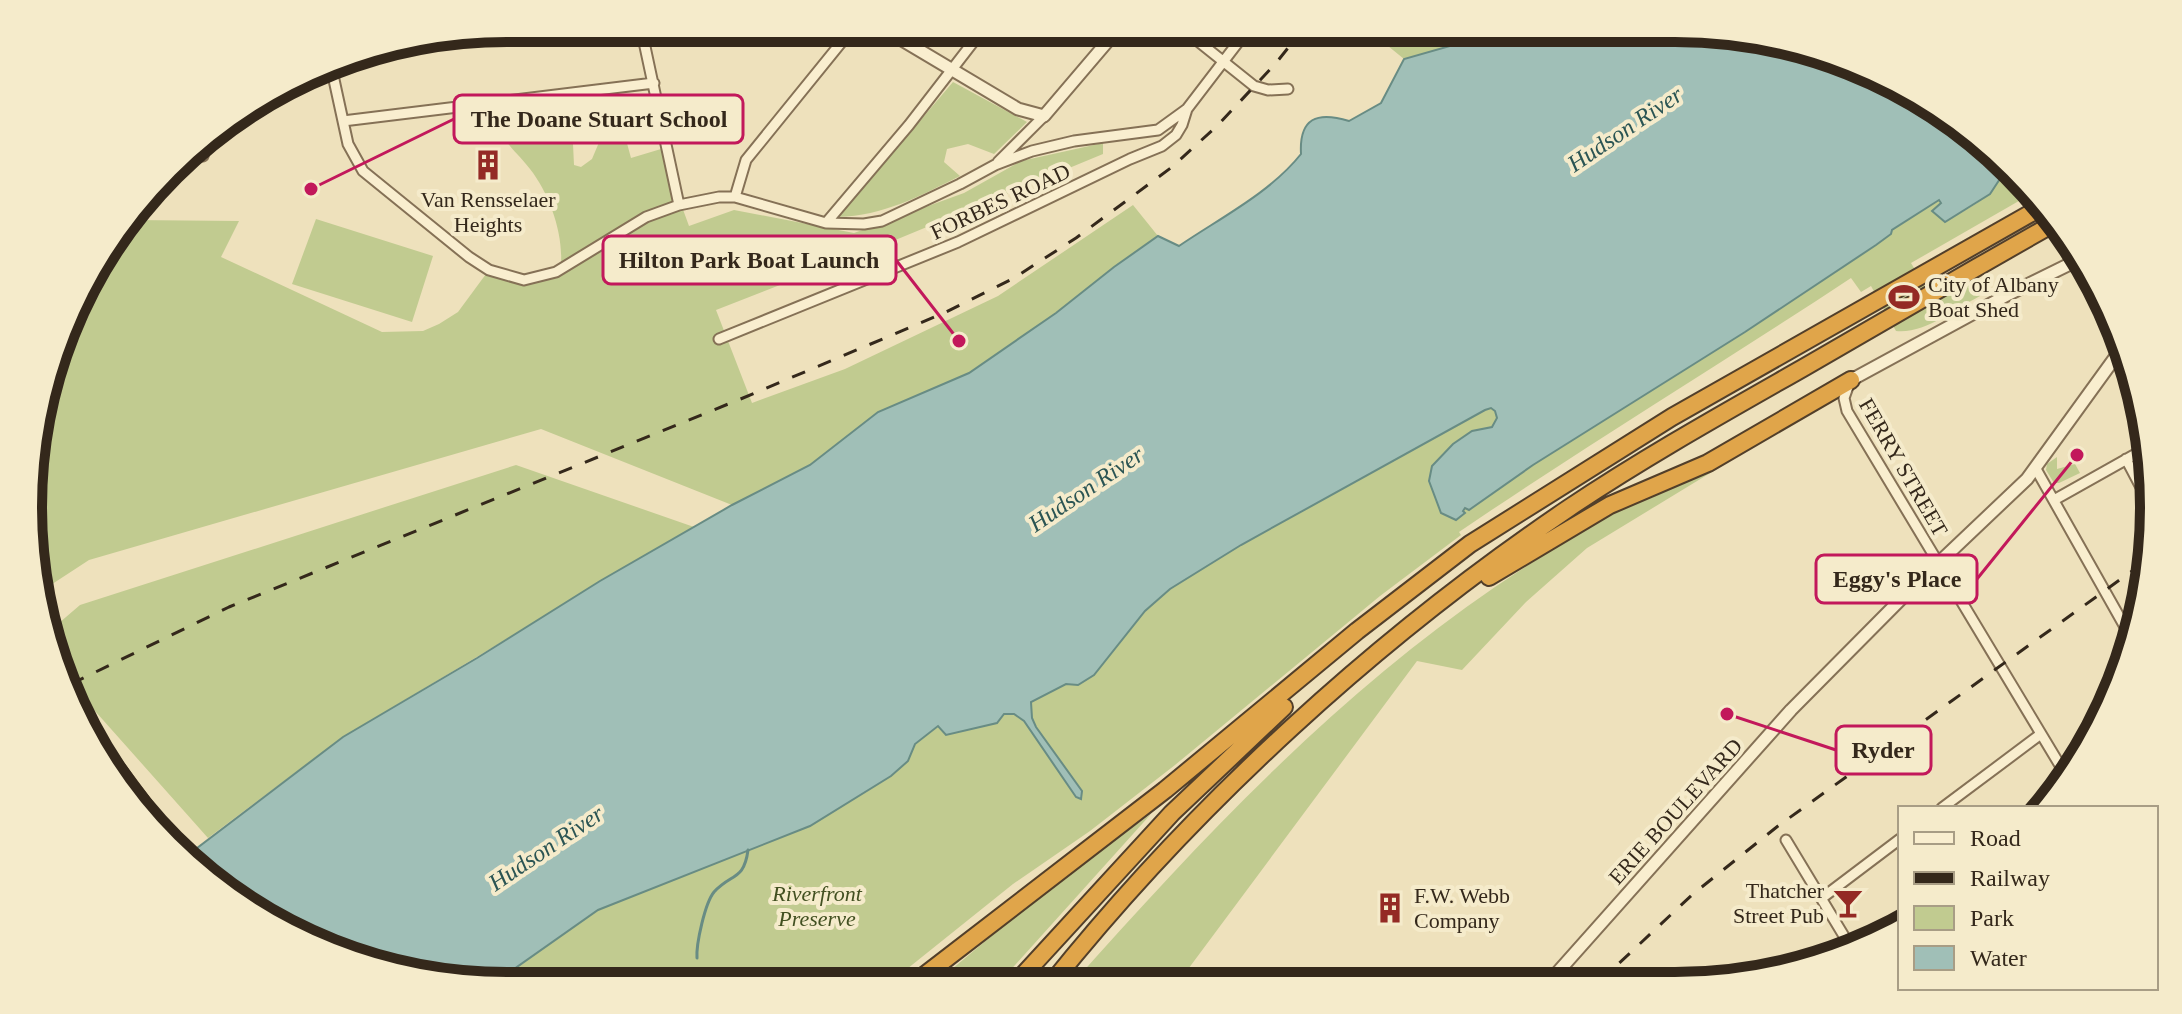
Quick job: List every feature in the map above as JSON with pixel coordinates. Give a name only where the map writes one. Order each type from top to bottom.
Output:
[{"type":"highway","points":[[929,972],[1193,767],[1470,544],[1630,441],[2034,211]]},
{"type":"highway","points":[[1056,972],[1199,819],[1260,759],[1356,673],[1442,603],[1605,484],[1682,436],[1999,254],[2048,230]]},
{"type":"highway","points":[[1442,603],[1521,560],[1610,505],[1708,463],[1851,380]]},
{"type":"highway","points":[[1026,972],[1172,813],[1238,749],[1342,656],[1510,520]]},
{"type":"highway","points":[[1061,972],[1075,954]]},
{"type":"street","points":[[644,42],[679,205]]},
{"type":"street","points":[[735,197],[746,160],[842,42]]},
{"type":"street","points":[[906,42],[1018,109],[1044,116]]},
{"type":"street","points":[[826,223],[909,125],[972,42]]},
{"type":"street","points":[[995,165],[1044,116],[1107,42]]},
{"type":"street","points":[[1199,42],[1254,86],[1268,90],[1288,89]]},
{"type":"street","points":[[333,76],[348,144],[363,171],[469,257],[489,270],[514,279],[544,277],[646,217],[679,205],[719,197],[735,197],[826,223],[882,221],[995,165],[1032,151],[1074,141],[1158,130],[1187,109],[1238,42]]},
{"type":"street","points":[[343,121],[654,83]]},
{"type":"street","name":"FORBES ROAD","points":[[719,339],[958,242],[1162,146],[1176,135],[1187,109]]},
{"type":"street","points":[[1851,380],[2071,264]]},
{"type":"street","name":"ERIE BOULEVARD","points":[[1558,972],[1791,710],[2036,469],[2115,358]]},
{"type":"street","name":"FERRY STREET","points":[[1851,380],[1844,398],[1847,411],[2061,767]]},
{"type":"street","points":[[2054,500],[2137,453]]},
{"type":"street","points":[[2126,459],[2139,484]]},
{"type":"street","points":[[2036,469],[2124,626]]},
{"type":"street","points":[[1945,806],[2041,734]]},
{"type":"street","points":[[1786,840],[1846,939]]},
{"type":"street","points":[[1822,898],[1898,841]]},
{"type":"green space","points":[[1383,42],[1464,42],[1404,59]]},
{"type":"green space","points":[[953,82],[1027,122],[994,154],[968,144],[947,149],[944,162],[960,176],[886,209],[838,217]]},
{"type":"green space","points":[[563,103],[573,144],[574,165],[581,167],[592,159],[600,140],[625,136],[631,158],[661,149],[689,226],[734,210],[854,233],[964,193],[1021,161],[1103,143],[1103,154],[716,310],[752,403],[845,369],[998,296],[1133,205],[1158,236],[1056,313],[969,373],[878,412],[810,465],[732,505],[541,429],[89,560],[49,586],[43,537],[43,477],[58,387],[77,329],[90,301],[104,274],[141,220],[239,221],[221,257],[382,332],[423,331],[458,312],[486,274],[525,276],[561,263],[560,239],[549,201],[530,169],[504,138],[494,111]]},
{"type":"green space","name":"Riverfront Preserve","points":[[2002,176],[2023,198],[1911,263],[1932,298],[1968,277],[1980,296],[1929,325],[1896,331],[1871,286],[1861,292],[1851,278],[1459,532],[1461,535],[1380,596],[1175,765],[1090,831],[1013,884],[903,972],[510,972],[598,910],[810,826],[891,776],[908,761],[915,744],[938,726],[946,735],[997,723],[1004,714],[1014,714],[1024,721],[1076,796],[1082,791],[1036,727],[1031,702],[1066,684],[1078,685],[1094,675],[1145,611],[1170,589],[1241,545],[1491,408],[1497,418],[1492,427],[1472,431],[1453,444],[1432,466],[1429,481],[1441,513],[1465,508],[1469,510],[1533,465],[1745,332],[1939,200],[1941,202],[1933,211],[1945,222],[1975,204]]},
{"type":"green space","points":[[316,219],[433,256],[412,322],[292,284]]},
{"type":"green space","points":[[1827,402],[1587,548],[1526,602],[1462,670],[1417,661],[1186,972],[1083,972],[1272,772],[1379,675],[1436,629],[1495,587],[1590,527],[1650,495],[1707,473]]},
{"type":"green space","points":[[2057,457],[2057,469],[2075,464],[2080,473],[2054,483],[2046,470],[2047,464]]},
{"type":"green space","points":[[516,465],[694,527],[343,737],[208,838],[83,697],[57,624],[80,605]]},
{"type":"green space","points":[[1151,814],[1009,972],[949,972],[1056,882]]},
{"type":"water","name":"Hudson River","points":[[1464,42],[1675,42],[1766,51],[1853,77],[1908,104],[1958,138],[2002,176],[1990,194],[1945,222],[1932,211],[1941,203],[1939,200],[1745,332],[1533,465],[1469,510],[1465,508],[1465,513],[1456,520],[1441,513],[1429,481],[1432,466],[1453,444],[1472,431],[1492,427],[1497,418],[1491,408],[1241,545],[1170,589],[1145,611],[1094,675],[1078,685],[1066,684],[1031,702],[1036,727],[1082,791],[1081,799],[1076,797],[1024,721],[1014,714],[1004,714],[997,723],[946,735],[938,726],[915,744],[908,761],[891,776],[810,826],[598,910],[510,972],[416,963],[329,937],[274,910],[193,851],[343,737],[600,581],[732,505],[810,465],[878,412],[969,373],[1056,313],[1158,236],[1179,246],[1227,215],[1260,193],[1289,168],[1301,154],[1303,132],[1312,120],[1328,117],[1349,121],[1381,103],[1404,59]]},
{"type":"waterway","points":[[697,958],[707,905],[714,892],[740,872],[748,850]]},
{"type":"railway","points":[[76,682],[229,607],[743,398],[944,313],[1014,278],[1076,238],[1172,167],[1218,125],[1293,42]]},
{"type":"railway","points":[[1610,972],[1693,894],[1778,826],[2136,568]]},
{"type":"place","name":"Van Rensselaer Heights","points":[[488,165]]},
{"type":"place","name":"The Doane Stuart School","points":[[311,189]]},
{"type":"place","name":"City of Albany Boat Shed","points":[[1904,297]]},
{"type":"place","name":"Hilton Park Boat Launch","points":[[959,341]]},
{"type":"place","name":"Eggy's Place","points":[[2077,455]]},
{"type":"place","name":"Ryder","points":[[1727,714]]},
{"type":"place","name":"Thatcher Street Pub","points":[[1848,903]]},
{"type":"place","name":"F.W. Webb Company","points":[[1390,908]]}]
